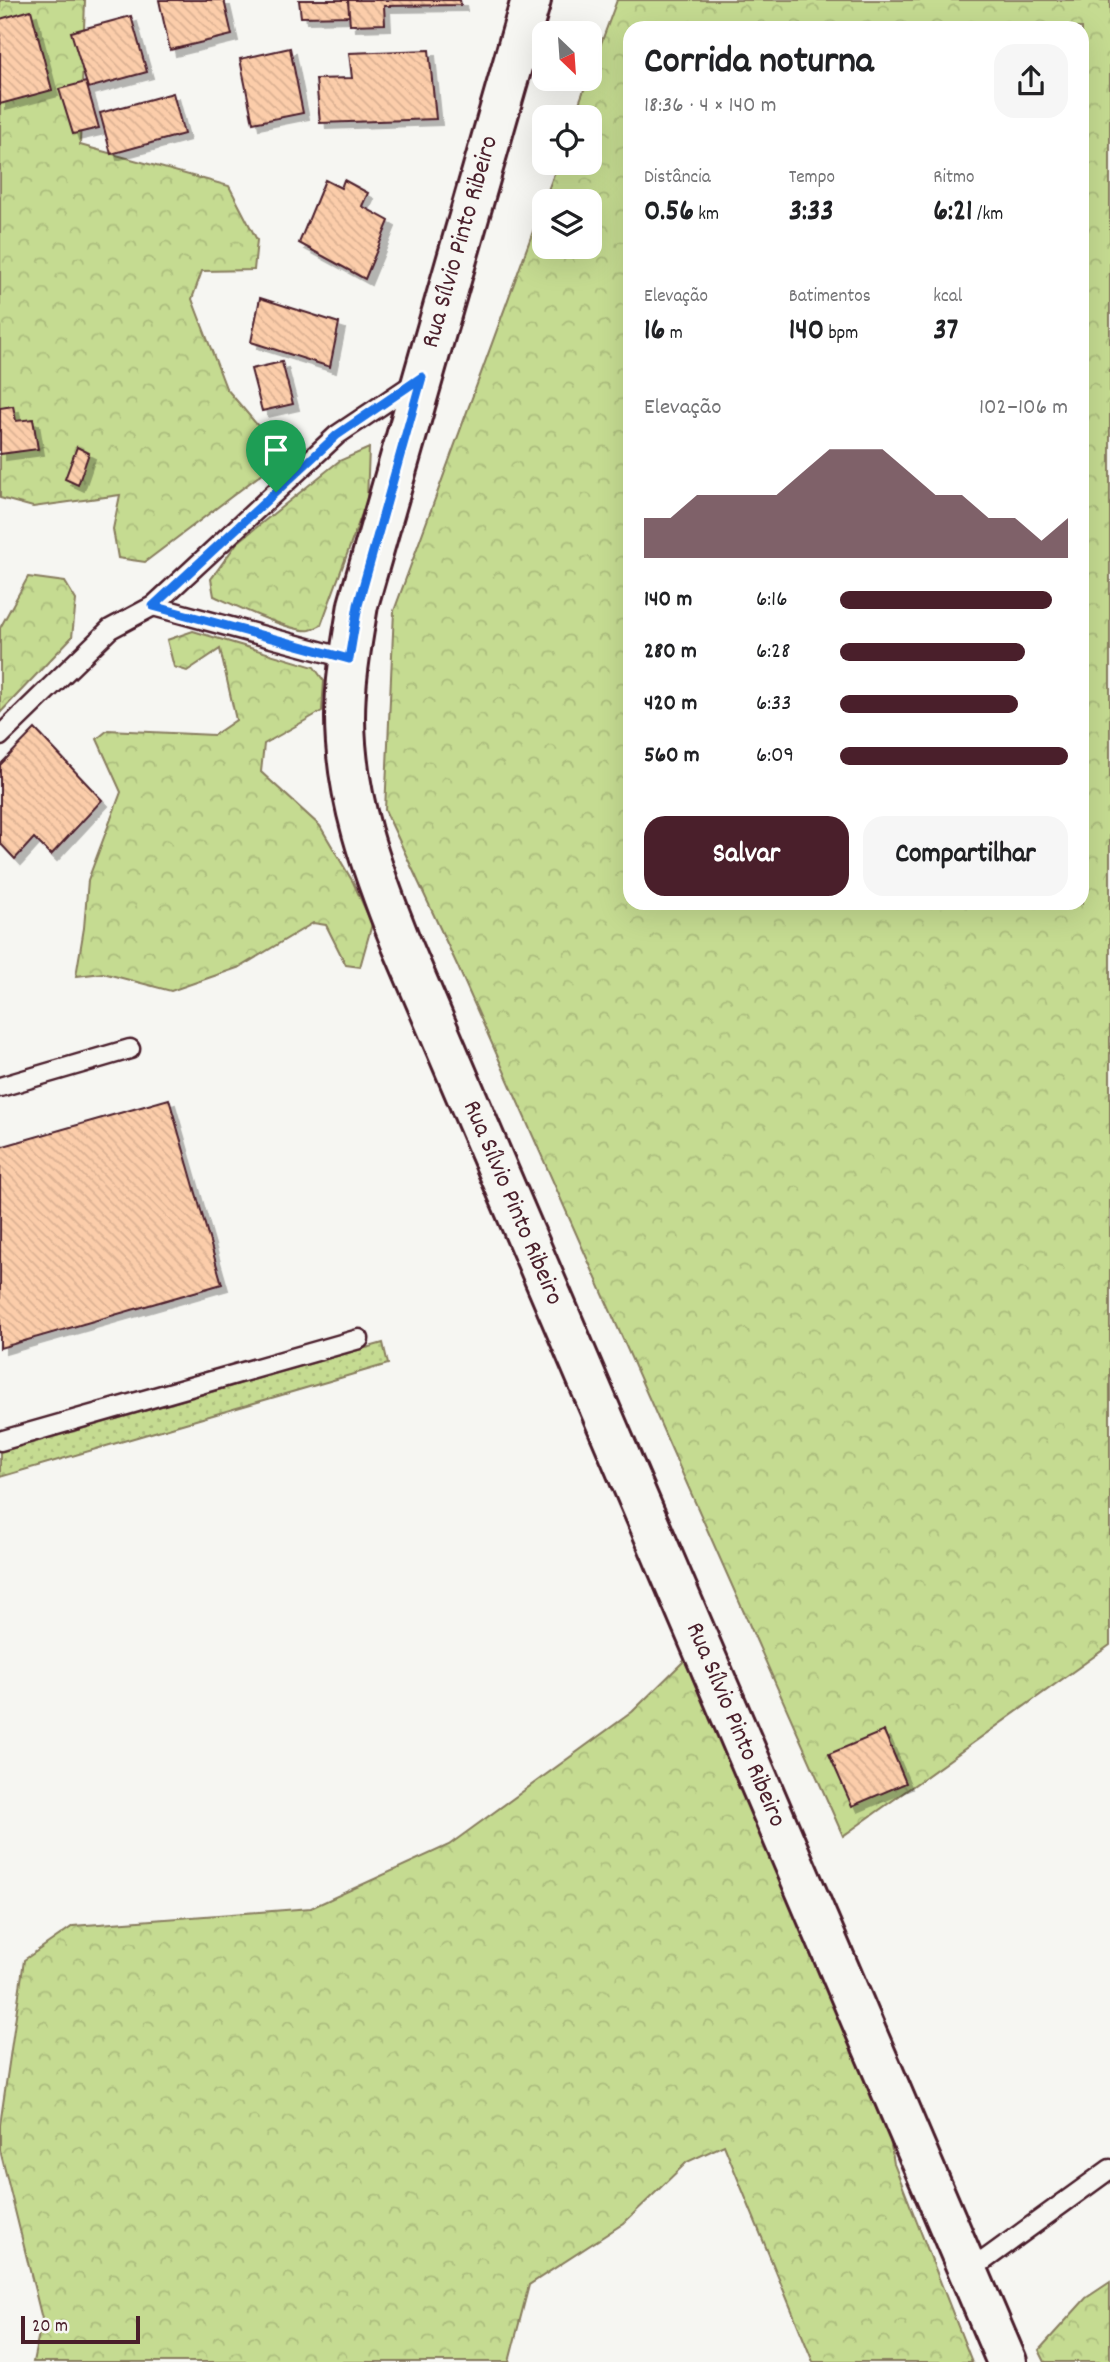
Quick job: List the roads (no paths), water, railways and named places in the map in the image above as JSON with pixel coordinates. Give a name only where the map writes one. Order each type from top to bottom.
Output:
[{"type":"street","name":"Rua Sílvio Pinto Ribeiro","points":[[531,0],[358,605],[349,659],[345,717],[349,771],[358,820],[376,880],[407,956],[1007,2362]]},
{"type":"lane","points":[[0,736],[110,629],[153,606],[337,435],[422,377]]},
{"type":"lane","points":[[153,606],[349,659]]},
{"type":"lane","points":[[0,1087],[130,1049]]},
{"type":"lane","points":[[0,1441],[359,1339]]},
{"type":"lane","points":[[968,2272],[1110,2169]]}]
